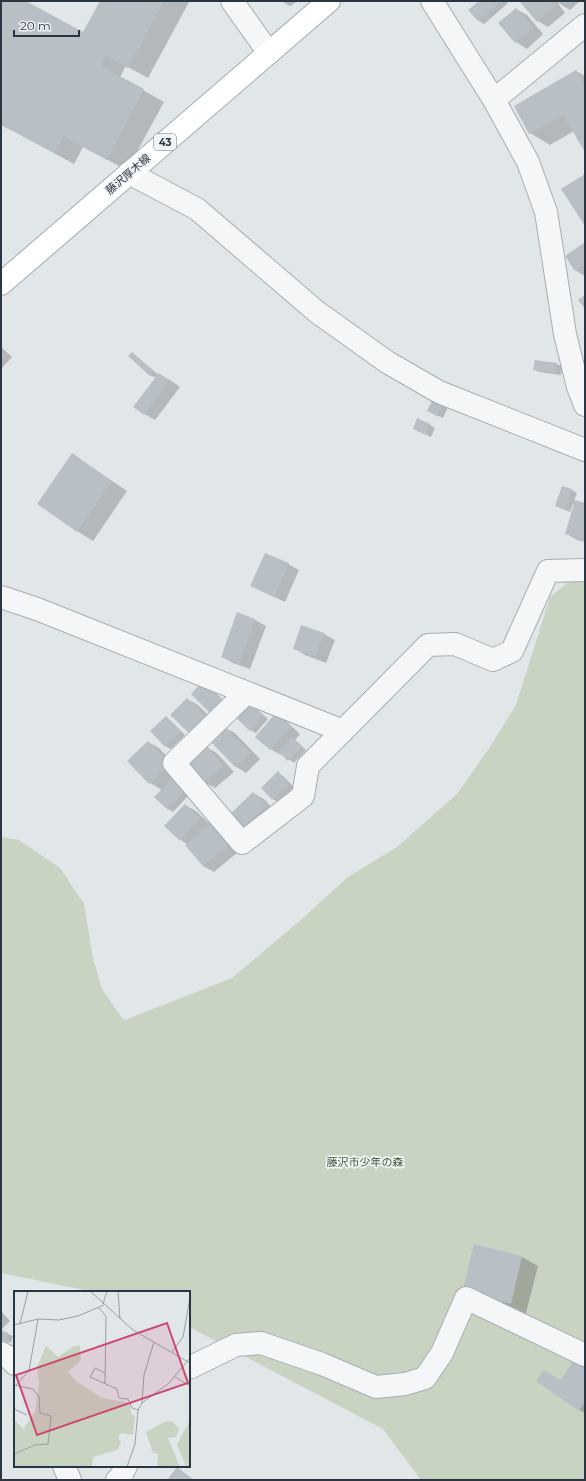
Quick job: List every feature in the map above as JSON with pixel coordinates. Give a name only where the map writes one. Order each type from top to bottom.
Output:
[{"type":"main road","name":"藤沢厚木線","points":[[1,284],[329,1]]},
{"type":"street","points":[[232,1],[269,53]]},
{"type":"street","points":[[432,1],[494,100],[528,162],[546,212],[565,334],[578,387],[585,404]]},
{"type":"street","points":[[494,100],[585,26]]},
{"type":"street","points":[[130,173],[197,209],[317,312],[387,362],[439,392],[585,450]]},
{"type":"street","points":[[246,693],[174,763],[242,843],[303,796],[308,766],[428,645],[456,644],[493,660],[512,651],[548,571],[585,570]]},
{"type":"street","points":[[1,597],[37,609],[343,731]]},
{"type":"street","points":[[190,1368],[236,1345],[261,1343],[322,1364],[376,1387],[405,1384],[425,1378],[442,1354],[466,1298],[585,1355]]},
{"type":"street","points":[[1,1353],[7,1356],[14,1363]]},
{"type":"street","points":[[64,1467],[70,1480]]},
{"type":"street","points":[[116,1480],[121,1476],[126,1467]]},
{"type":"green space","name":"藤沢市少年の森","points":[[585,569],[585,1480],[421,1480],[383,1429],[190,1328],[190,1291],[89,1291],[1,1273],[1,837],[19,840],[60,868],[84,904],[93,958],[102,989],[122,1018],[125,1020],[232,978],[303,918],[348,877],[397,847],[457,794],[490,747],[516,705],[550,597]]},
{"type":"building","points":[[1,1],[26,1],[83,32],[100,1],[164,1],[128,68],[106,56],[101,66],[144,89],[107,160],[63,136],[54,153],[1,125]]},
{"type":"building","points":[[479,1],[502,1],[478,21],[468,10]]},
{"type":"building","points":[[550,1],[555,6],[537,22],[520,2]]},
{"type":"building","points":[[516,8],[533,27],[515,43],[498,23]]},
{"type":"building","points":[[576,70],[585,85],[585,152],[563,115],[529,134],[514,106]]},
{"type":"building","points":[[585,174],[585,226],[561,189]]},
{"type":"building","points":[[585,242],[585,264],[575,271],[565,256]]},
{"type":"building","points":[[585,295],[585,309],[578,300]]},
{"type":"building","points":[[132,352],[154,371],[150,376],[128,356]]},
{"type":"building","points":[[535,360],[557,363],[556,373],[533,370]]},
{"type":"building","points":[[159,373],[169,380],[144,415],[133,407]]},
{"type":"building","points":[[433,399],[443,404],[437,416],[427,411]]},
{"type":"building","points":[[417,418],[430,424],[426,435],[413,429]]},
{"type":"building","points":[[72,453],[112,481],[77,532],[37,504]]},
{"type":"building","points":[[562,486],[572,489],[565,510],[555,506]]},
{"type":"building","points":[[575,500],[585,503],[585,540],[565,534]]},
{"type":"building","points":[[265,553],[289,563],[274,597],[250,586]]},
{"type":"building","points":[[237,612],[255,619],[239,664],[221,657]]},
{"type":"building","points":[[301,625],[324,633],[315,657],[293,649]]},
{"type":"building","points":[[203,681],[224,702],[211,714],[191,694]]},
{"type":"building","points":[[187,698],[206,716],[190,734],[170,715]]},
{"type":"building","points":[[246,700],[263,715],[250,731],[233,715]]},
{"type":"building","points":[[275,714],[290,727],[270,750],[255,737]]},
{"type":"building","points":[[166,716],[181,732],[165,747],[150,731]]},
{"type":"building","points":[[224,726],[250,753],[235,767],[209,740]]},
{"type":"building","points":[[292,737],[302,746],[288,761],[279,752]]},
{"type":"building","points":[[148,741],[170,764],[149,784],[127,761]]},
{"type":"building","points":[[207,746],[223,766],[204,782],[187,763]]},
{"type":"building","points":[[278,771],[289,784],[272,800],[261,788]]},
{"type":"building","points":[[173,778],[186,790],[167,809],[154,797]]},
{"type":"building","points":[[253,792],[266,806],[241,830],[228,816]]},
{"type":"building","points":[[185,804],[200,818],[179,840],[164,826]]},
{"type":"building","points":[[210,824],[228,845],[203,866],[185,845]]},
{"type":"building","points":[[474,1244],[522,1256],[511,1304],[462,1293]]},
{"type":"building","points":[[1,1330],[8,1333],[5,1341],[1,1339]]},
{"type":"building","points":[[578,1354],[585,1359],[585,1401],[579,1411],[536,1381],[544,1370],[560,1381]]},
{"type":"building","points":[[177,1467],[194,1480],[167,1480]]}]
